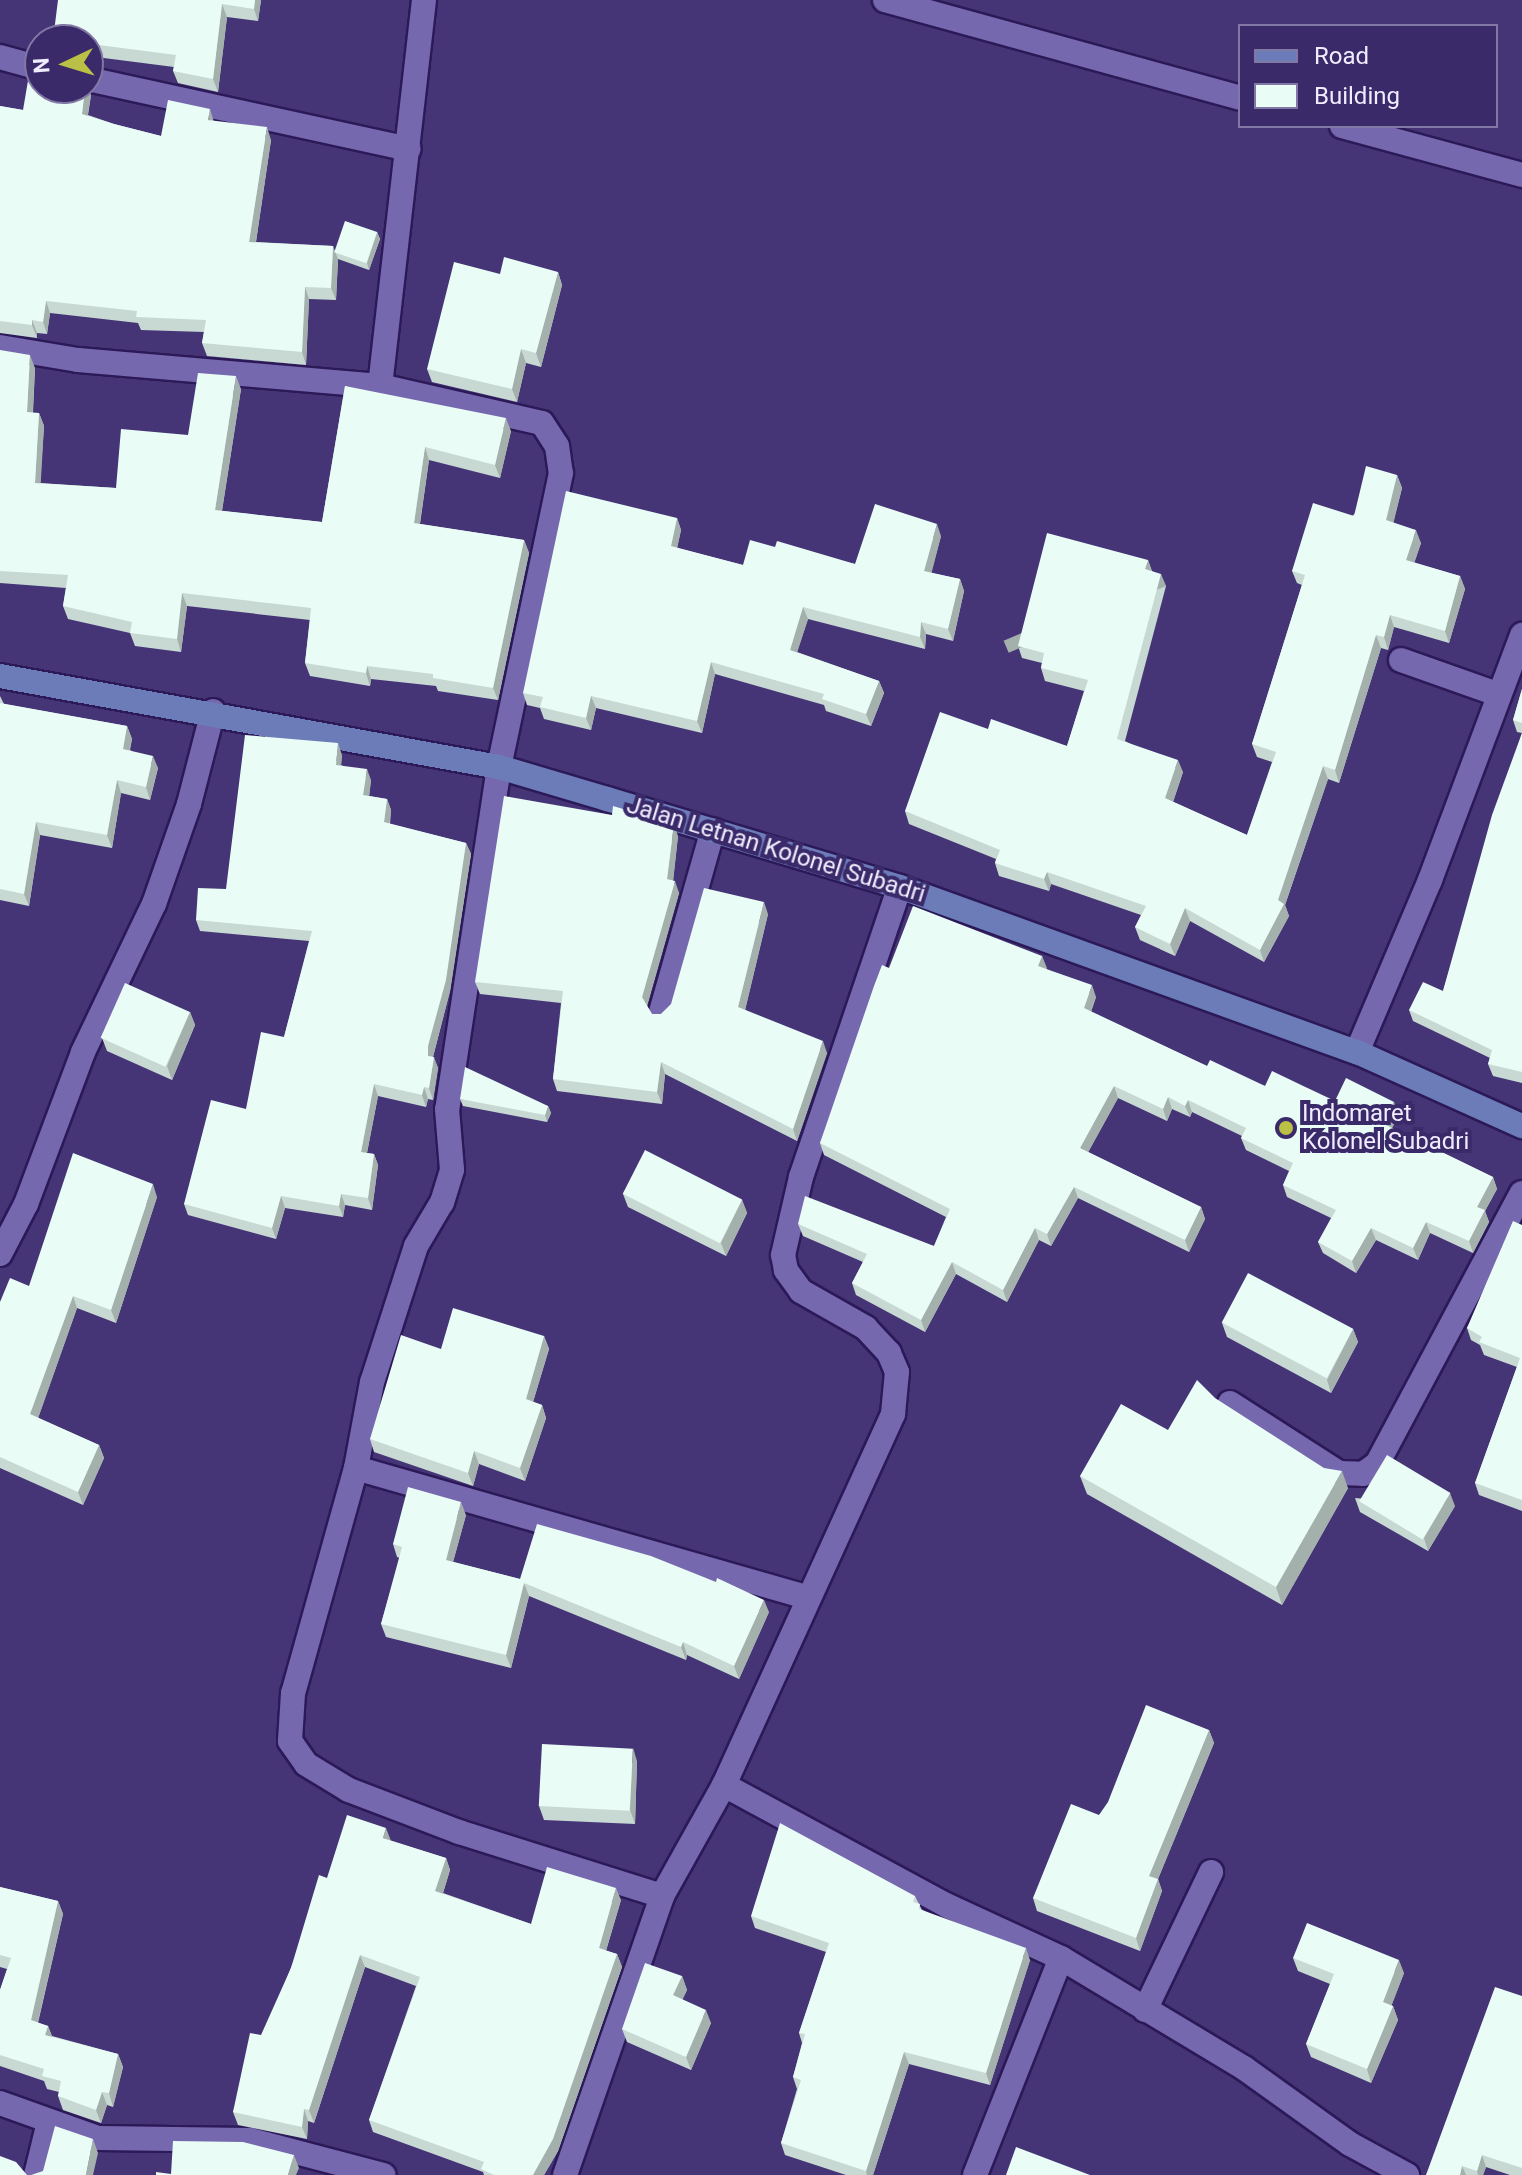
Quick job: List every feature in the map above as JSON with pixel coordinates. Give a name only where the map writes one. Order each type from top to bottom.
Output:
[{"type":"main road","name":"Jalan Letnan Kolonel Subadri","points":[[0,676],[213,711],[499,767],[713,830],[900,887],[1357,1052],[1522,1126]]},
{"type":"street","points":[[380,386],[424,0]]},
{"type":"street","points":[[885,0],[1238,97]]},
{"type":"street","points":[[0,57],[24,64]]},
{"type":"street","points":[[104,82],[408,149]]},
{"type":"street","points":[[1349,128],[1522,175]]},
{"type":"street","points":[[0,347],[78,360],[380,386],[542,423],[561,457],[499,767],[447,1109],[452,1170],[442,1202],[416,1246],[377,1367],[356,1468],[293,1693],[290,1741],[306,1764],[349,1790],[459,1832],[662,1896]]},
{"type":"street","points":[[1357,1052],[1430,880],[1497,694],[1522,635]]},
{"type":"street","points":[[1401,660],[1497,694]]},
{"type":"street","points":[[0,1254],[26,1204],[83,1052],[154,904],[189,804],[213,711]]},
{"type":"street","points":[[661,1012],[713,830]]},
{"type":"street","points":[[565,2175],[662,1896],[724,1785],[807,1597],[893,1414],[897,1372],[889,1353],[866,1328],[801,1291],[786,1270],[783,1255],[801,1177],[900,887]]},
{"type":"street","points":[[1230,1403],[1339,1473],[1363,1474],[1377,1464],[1522,1193]]},
{"type":"street","points":[[356,1468],[807,1597]]},
{"type":"street","points":[[724,1785],[948,1906],[1061,1958],[1244,2068],[1366,2165],[1407,2175]]},
{"type":"street","points":[[1145,2010],[1211,1872]]},
{"type":"street","points":[[975,2175],[1061,1958]]},
{"type":"street","points":[[0,2103],[98,2138],[250,2140],[383,2175]]},
{"type":"street","points":[[36,2175],[49,2122]]},
{"type":"building","points":[[58,0],[255,0],[254,9],[222,4],[213,79],[173,71],[176,55],[104,46],[104,24],[55,24]]},
{"type":"building","points":[[168,100],[210,109],[208,120],[267,127],[249,242],[333,246],[331,288],[305,287],[302,352],[202,343],[206,320],[136,317],[137,311],[46,301],[43,322],[32,320],[32,325],[0,321],[0,106],[23,110],[24,104],[83,104],[82,114],[161,136]]},
{"type":"building","points":[[345,221],[377,232],[366,263],[334,252]]},
{"type":"building","points":[[504,257],[558,272],[536,353],[521,349],[512,389],[427,369],[454,262],[500,274]]},
{"type":"building","points":[[0,350],[30,355],[27,412],[39,413],[35,483],[116,488],[121,429],[188,435],[198,373],[236,376],[215,510],[322,522],[345,386],[506,418],[495,465],[425,447],[414,523],[524,540],[493,688],[433,678],[433,674],[367,666],[366,673],[305,663],[311,608],[182,593],[177,639],[130,633],[132,622],[63,606],[68,575],[0,571]]},
{"type":"building","points":[[1366,466],[1397,475],[1386,520],[1416,530],[1406,560],[1460,576],[1445,631],[1390,615],[1384,637],[1376,635],[1335,770],[1323,766],[1278,900],[1284,904],[1260,950],[1185,908],[1170,944],[1135,927],[1146,906],[1047,872],[1044,879],[995,863],[1000,850],[905,811],[940,712],[988,729],[991,719],[1067,746],[1088,680],[1041,668],[1044,653],[1018,646],[1047,533],[1148,560],[1145,569],[1161,574],[1117,739],[1178,760],[1165,798],[1247,835],[1276,752],[1252,744],[1305,575],[1292,571],[1313,503],[1354,516]]},
{"type":"building","points":[[566,491],[677,518],[671,546],[743,565],[750,540],[775,547],[777,541],[855,564],[875,504],[937,524],[924,571],[960,579],[948,629],[921,622],[920,637],[803,607],[790,650],[879,681],[866,714],[822,699],[824,694],[711,662],[697,721],[591,696],[586,718],[540,707],[543,697],[523,693]]},
{"type":"building","points":[[1522,689],[1522,723],[1513,720]]},
{"type":"building","points":[[0,703],[127,726],[123,749],[153,756],[146,787],[117,780],[107,835],[36,822],[24,894],[0,889]]},
{"type":"building","points":[[1522,733],[1522,1072],[1488,1064],[1492,1050],[1409,1010],[1423,982],[1443,991],[1492,815]]},
{"type":"building","points":[[245,735],[338,743],[336,765],[367,769],[363,795],[387,799],[384,822],[466,843],[446,980],[428,1046],[428,1056],[434,1057],[429,1088],[424,1087],[422,1095],[374,1084],[361,1152],[374,1154],[368,1198],[341,1194],[339,1206],[281,1196],[272,1228],[184,1204],[211,1100],[246,1109],[261,1032],[284,1037],[312,931],[196,920],[198,888],[226,889]]},
{"type":"building","points":[[504,796],[612,815],[613,806],[674,824],[667,879],[675,881],[642,997],[652,1014],[661,1014],[671,1004],[704,888],[764,902],[738,1007],[823,1041],[793,1129],[661,1062],[657,1092],[553,1079],[563,991],[475,982]]},
{"type":"building","points":[[913,906],[1042,956],[1038,966],[1092,985],[1084,1008],[1207,1066],[1210,1060],[1265,1086],[1272,1071],[1335,1101],[1346,1078],[1394,1102],[1384,1124],[1493,1177],[1477,1207],[1485,1210],[1469,1241],[1426,1222],[1413,1248],[1371,1228],[1352,1261],[1318,1242],[1336,1210],[1283,1185],[1293,1163],[1241,1138],[1246,1128],[1188,1100],[1185,1106],[1168,1097],[1163,1109],[1114,1086],[1080,1148],[1201,1207],[1185,1240],[1074,1187],[1047,1234],[1035,1228],[1003,1290],[952,1262],[921,1320],[852,1283],[867,1254],[798,1224],[805,1196],[934,1246],[950,1209],[820,1143],[882,965],[889,968]]},
{"type":"building","points":[[125,983],[190,1012],[165,1067],[101,1038]]},
{"type":"building","points":[[465,1067],[548,1106],[545,1115],[460,1099]]},
{"type":"building","points":[[645,1150],[742,1199],[720,1243],[623,1194]]},
{"type":"building","points":[[73,1153],[153,1184],[111,1310],[73,1296],[30,1414],[99,1445],[78,1492],[0,1457],[0,1302],[10,1278],[29,1286]]},
{"type":"building","points":[[1513,1221],[1522,1225],[1522,1500],[1475,1483],[1520,1358],[1479,1342],[1482,1337],[1467,1328]]},
{"type":"building","points":[[1248,1273],[1353,1329],[1327,1378],[1222,1322]]},
{"type":"building","points":[[453,1308],[544,1336],[526,1399],[542,1405],[520,1468],[474,1451],[468,1473],[370,1439],[401,1335],[441,1349]]},
{"type":"building","points":[[1197,1380],[1215,1398],[1324,1468],[1342,1471],[1276,1587],[1080,1476],[1121,1404],[1168,1430]]},
{"type":"building","points":[[1387,1455],[1450,1493],[1423,1539],[1359,1501]]},
{"type":"building","points":[[408,1487],[461,1502],[446,1560],[520,1579],[537,1524],[651,1556],[716,1582],[717,1578],[764,1600],[734,1666],[683,1642],[681,1647],[524,1583],[506,1655],[381,1624],[402,1547],[393,1544]]},
{"type":"building","points":[[1146,1705],[1209,1730],[1149,1876],[1158,1879],[1136,1938],[1033,1898],[1071,1804],[1099,1815],[1108,1802]]},
{"type":"building","points":[[542,1744],[633,1749],[630,1811],[539,1806]]},
{"type":"building","points":[[347,1815],[386,1828],[383,1838],[446,1858],[435,1891],[531,1924],[547,1867],[616,1888],[599,1948],[617,1954],[553,2139],[533,2175],[494,2175],[481,2169],[484,2162],[369,2120],[420,1977],[360,1955],[309,2110],[304,2109],[302,2127],[233,2112],[250,2033],[261,2035],[291,1968],[319,1875],[327,1878]]},
{"type":"building","points":[[780,1823],[915,1896],[913,1902],[920,1904],[919,1909],[1026,1948],[986,2073],[904,2052],[866,2171],[781,2143],[801,2080],[793,2077],[805,2034],[799,2033],[829,1943],[751,1916]]},
{"type":"building","points":[[0,1887],[58,1901],[31,2020],[48,2026],[45,2035],[118,2054],[109,2093],[102,2092],[96,2110],[58,2096],[61,2081],[42,2076],[44,2069],[0,2055],[0,1990],[11,1958],[0,1955]]},
{"type":"building","points":[[1307,1923],[1399,1960],[1383,2002],[1393,2006],[1367,2069],[1306,2044],[1334,1974],[1293,1958]]},
{"type":"building","points":[[645,1963],[682,1976],[673,1995],[706,2010],[686,2057],[622,2029]]},
{"type":"building","points":[[1495,1987],[1522,1996],[1522,2168],[1482,2155],[1477,2171],[1462,2166],[1460,2175],[1426,2175]]},
{"type":"building","points":[[55,2126],[93,2139],[86,2175],[31,2175],[43,2171]]},
{"type":"building","points":[[173,2141],[243,2142],[294,2155],[288,2175],[156,2175],[156,2172],[171,2174]]},
{"type":"building","points":[[1016,2147],[1090,2175],[1006,2175]]},
{"type":"building","points":[[0,2156],[16,2162],[27,2175],[0,2175]]},
{"type":"place","name":"Indomaret Kolonel Subadri","points":[[1286,1128]]}]
